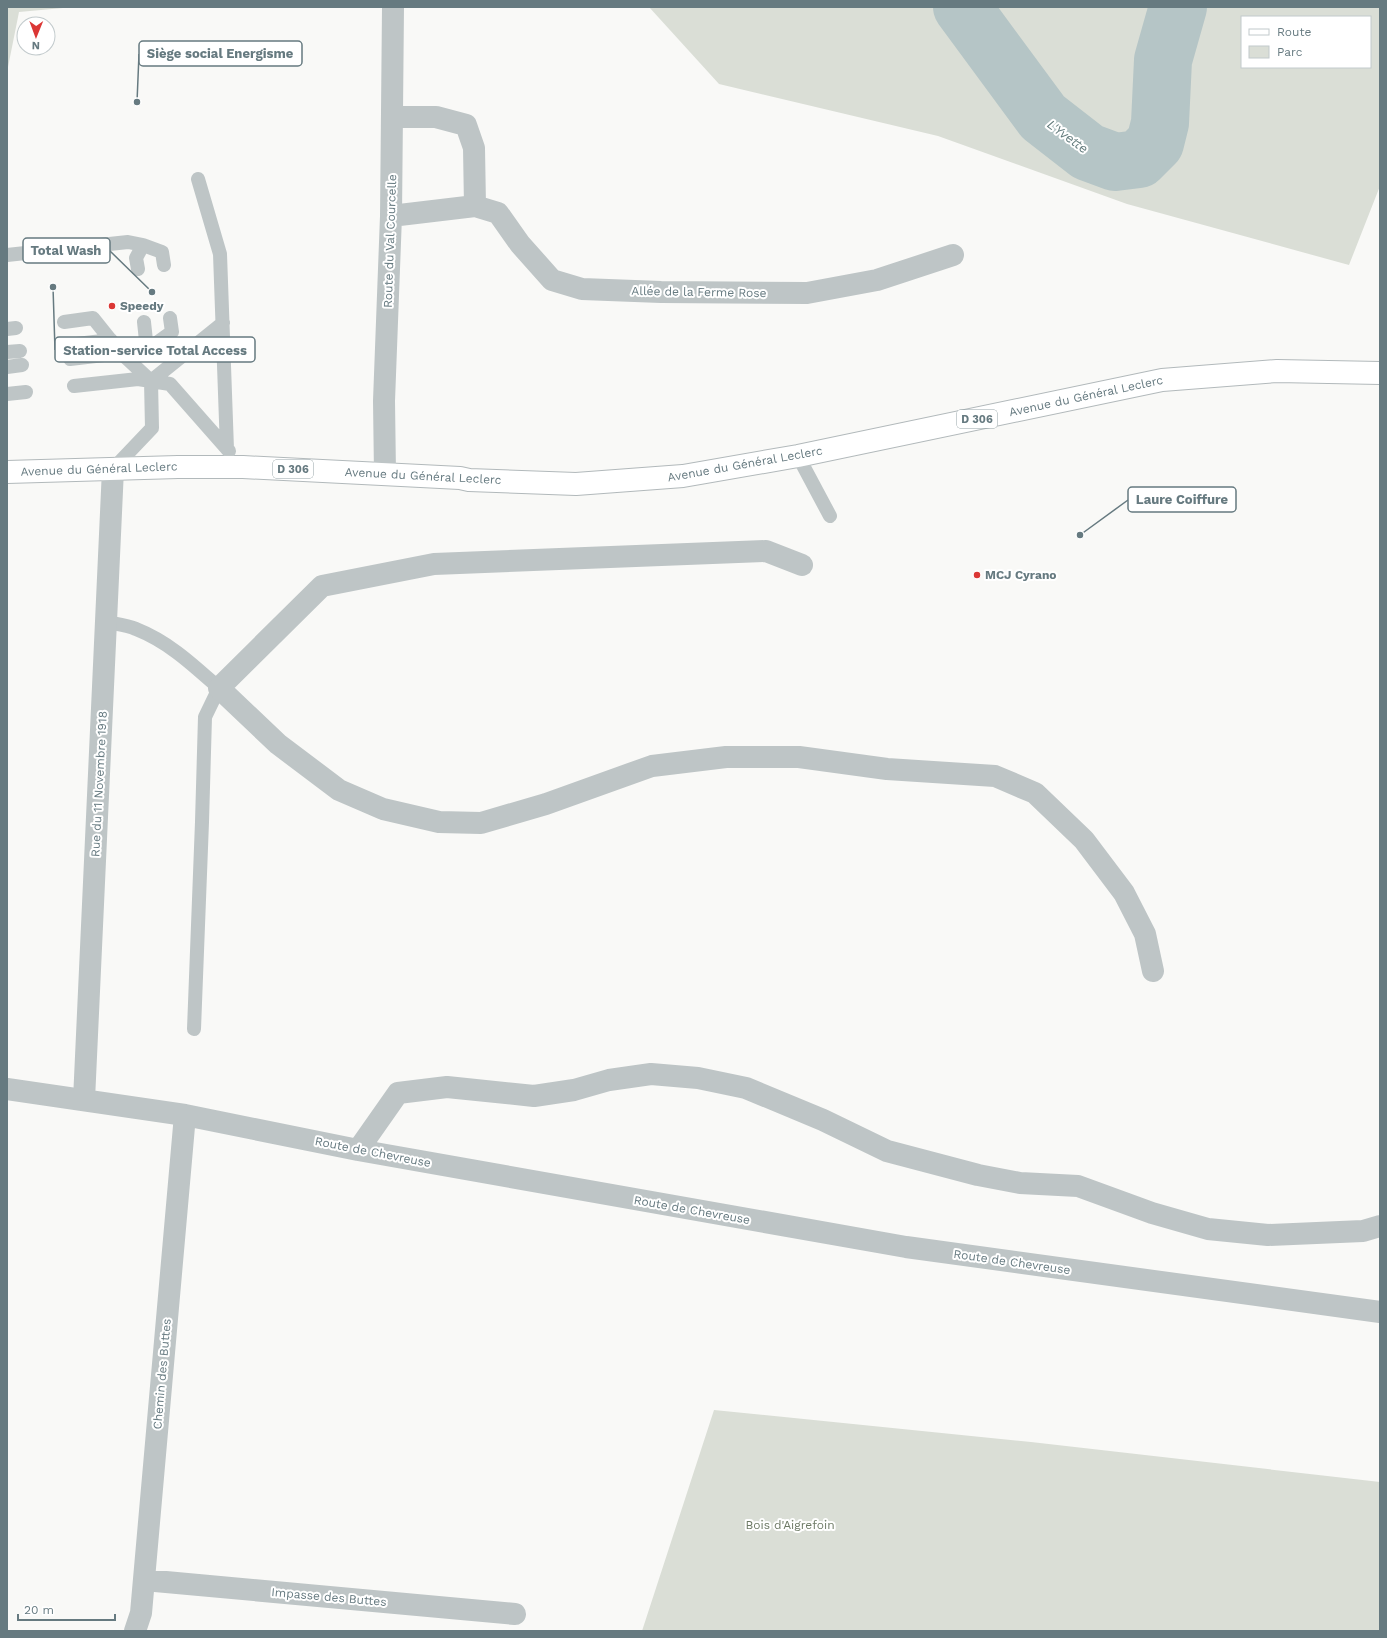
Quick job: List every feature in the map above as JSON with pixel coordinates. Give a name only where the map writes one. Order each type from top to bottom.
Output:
[{"type":"main road","name":"Avenue du Général Leclerc","points":[[7,472],[243,467],[460,478],[469,480],[576,484],[683,476],[798,456],[1162,380],[1277,371],[1380,373]]},
{"type":"street","name":"Route du Val Courcelle","points":[[385,474],[384,401],[391,216],[393,7]]},
{"type":"street","points":[[392,117],[436,117],[466,125],[474,148],[474,206]]},
{"type":"street","name":"Allée de la Ferme Rose","points":[[391,216],[474,206],[498,213],[520,244],[552,280],[582,289],[661,292],[807,293],[877,280],[953,255]]},
{"type":"street","name":"Rue du 11 Novembre 1918","points":[[84,1100],[113,469]]},
{"type":"street","points":[[802,565],[766,551],[434,564],[322,586],[219,688],[278,744],[339,790],[383,809],[439,822],[481,823],[546,804],[652,766],[726,757],[799,757],[887,769],[996,776],[1035,793],[1084,840],[1124,893],[1142,927],[1145,934],[1153,971]]},
{"type":"street","points":[[358,1150],[398,1093],[447,1087],[534,1096],[574,1090],[609,1080],[644,1075],[674,1076],[698,1078],[746,1088],[823,1120],[887,1151],[978,1175],[1020,1183],[1078,1186],[1152,1213],[1208,1229],[1268,1235],[1363,1231],[1380,1226]]},
{"type":"street","name":"Route de Chevreuse","points":[[7,1089],[185,1116],[358,1150],[906,1247],[1380,1312]]},
{"type":"street","name":"Chemin des Buttes","points":[[135,1631],[141,1613],[185,1116]]},
{"type":"street","name":"Impasse des Buttes","points":[[144,1580],[514,1614]]},
{"type":"lane","points":[[198,179],[220,254],[227,449]]},
{"type":"lane","points":[[7,255],[128,242],[143,245],[162,252],[164,265]]},
{"type":"lane","points":[[138,269],[136,258],[143,245]]},
{"type":"lane","points":[[64,322],[93,318],[122,353],[152,381],[152,428],[113,469]]},
{"type":"lane","points":[[70,359],[147,350],[172,332],[170,318]]},
{"type":"lane","points":[[144,322],[147,350]]},
{"type":"lane","points":[[152,381],[223,323]]},
{"type":"lane","points":[[68,345],[111,340]]},
{"type":"lane","points":[[7,367],[22,365]]},
{"type":"lane","points":[[74,386],[138,379],[170,384],[243,467]]},
{"type":"lane","points":[[7,393],[26,392]]},
{"type":"lane","points":[[798,456],[830,516]]},
{"type":"lane","points":[[106,622],[135,628],[162,641],[186,658],[219,688],[205,717],[194,1029]]},
{"type":"green space","points":[[7,7],[74,7],[19,12],[18,16],[16,16],[16,27],[7,72]]},
{"type":"green space","points":[[649,7],[1380,7],[1380,186],[1349,265],[1127,204],[938,136],[719,84]]},
{"type":"green space","name":"Bois d'Aigrefoin","points":[[714,1410],[1031,1442],[1380,1482],[1380,1631],[642,1631]]},
{"type":"waterway","name":"L'Yvette","points":[[962,7],[1043,117],[1088,152],[1115,162],[1139,159],[1155,143],[1160,123],[1163,60],[1178,7]]},
{"type":"place","name":"Siège social Energisme","points":[[137,102]]},
{"type":"place","name":"Station-service Total Access","points":[[53,287]]},
{"type":"place","name":"Total Wash","points":[[152,292]]},
{"type":"place","name":"Speedy","points":[[112,306]]},
{"type":"place","name":"Laure Coiffure","points":[[1080,535]]},
{"type":"place","name":"MCJ Cyrano","points":[[977,575]]}]
